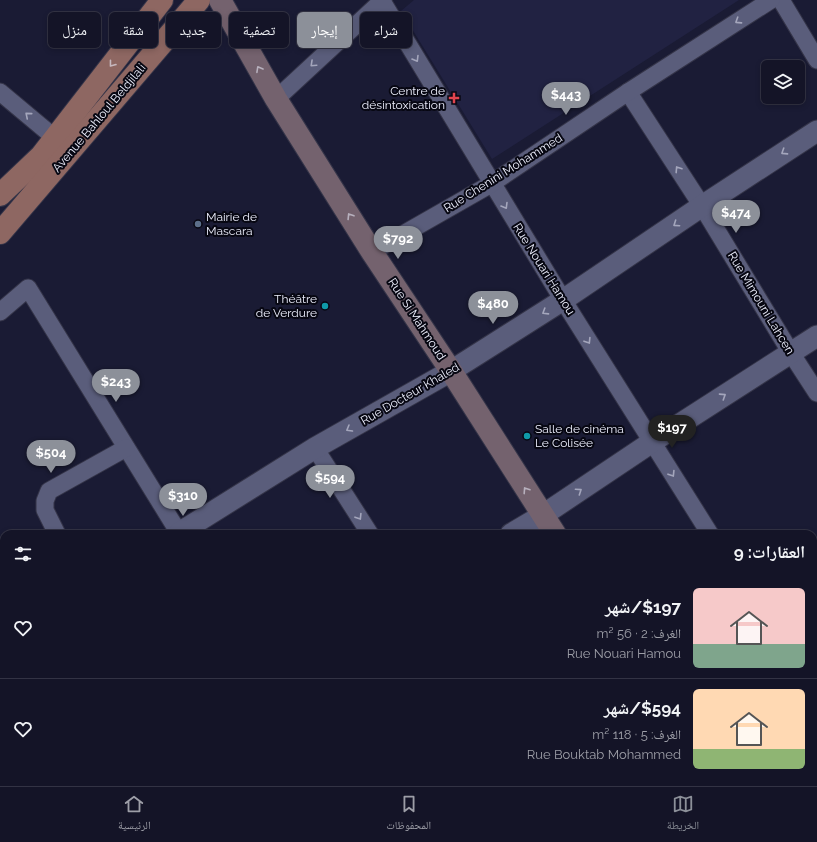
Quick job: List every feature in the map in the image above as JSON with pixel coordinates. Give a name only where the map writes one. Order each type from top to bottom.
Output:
[{"type":"main road","name":"Avenue Bahloul Beldjilali","points":[[0,195],[41,156],[162,0]]},
{"type":"main road","name":"Avenue Bahloul Beldjilali","points":[[0,233],[46,181],[199,0]]},
{"type":"main road","name":"Rue Si Mahmoud","points":[[220,0],[276,99],[372,252],[552,530]]},
{"type":"main road","name":"Avenue Bahloul Beldjilali","points":[[0,184],[41,156]]},
{"type":"main road","name":"Avenue Bahloul Beldjilali","points":[[0,217],[46,181]]},
{"type":"street","name":"Rue Chenini Mohammed","points":[[372,252],[491,184],[628,92],[771,0]]},
{"type":"street","points":[[781,0],[817,60]]},
{"type":"street","points":[[276,99],[382,1]]},
{"type":"street","name":"Rue Nouari Hamou","points":[[382,1],[491,184],[707,530]]},
{"type":"street","points":[[0,92],[55,138]]},
{"type":"street","name":"Rue Mimouni Lahcen","points":[[628,92],[702,206],[817,393]]},
{"type":"street","name":"Rue Docteur Khaled","points":[[185,530],[315,448],[451,372],[563,300],[702,206],[817,131]]},
{"type":"street","points":[[0,312],[28,288],[177,530]]},
{"type":"street","points":[[518,530],[817,336]]},
{"type":"street","points":[[56,530],[45,510],[45,501],[50,491],[126,448]]},
{"type":"street","points":[[315,448],[367,530]]},
{"type":"shaded area","points":[[414,0],[739,0],[492,159],[412,29],[412,12],[401,11]]},
{"type":"place","name":"Centre de désintoxication","points":[[454,98]]},
{"type":"place","name":"Mairie de Mascara","points":[[198,224]]},
{"type":"place","name":"Théâtre de Verdure","points":[[325,306]]},
{"type":"place","name":"Salle de cinéma Le Colisée","points":[[527,436]]}]
